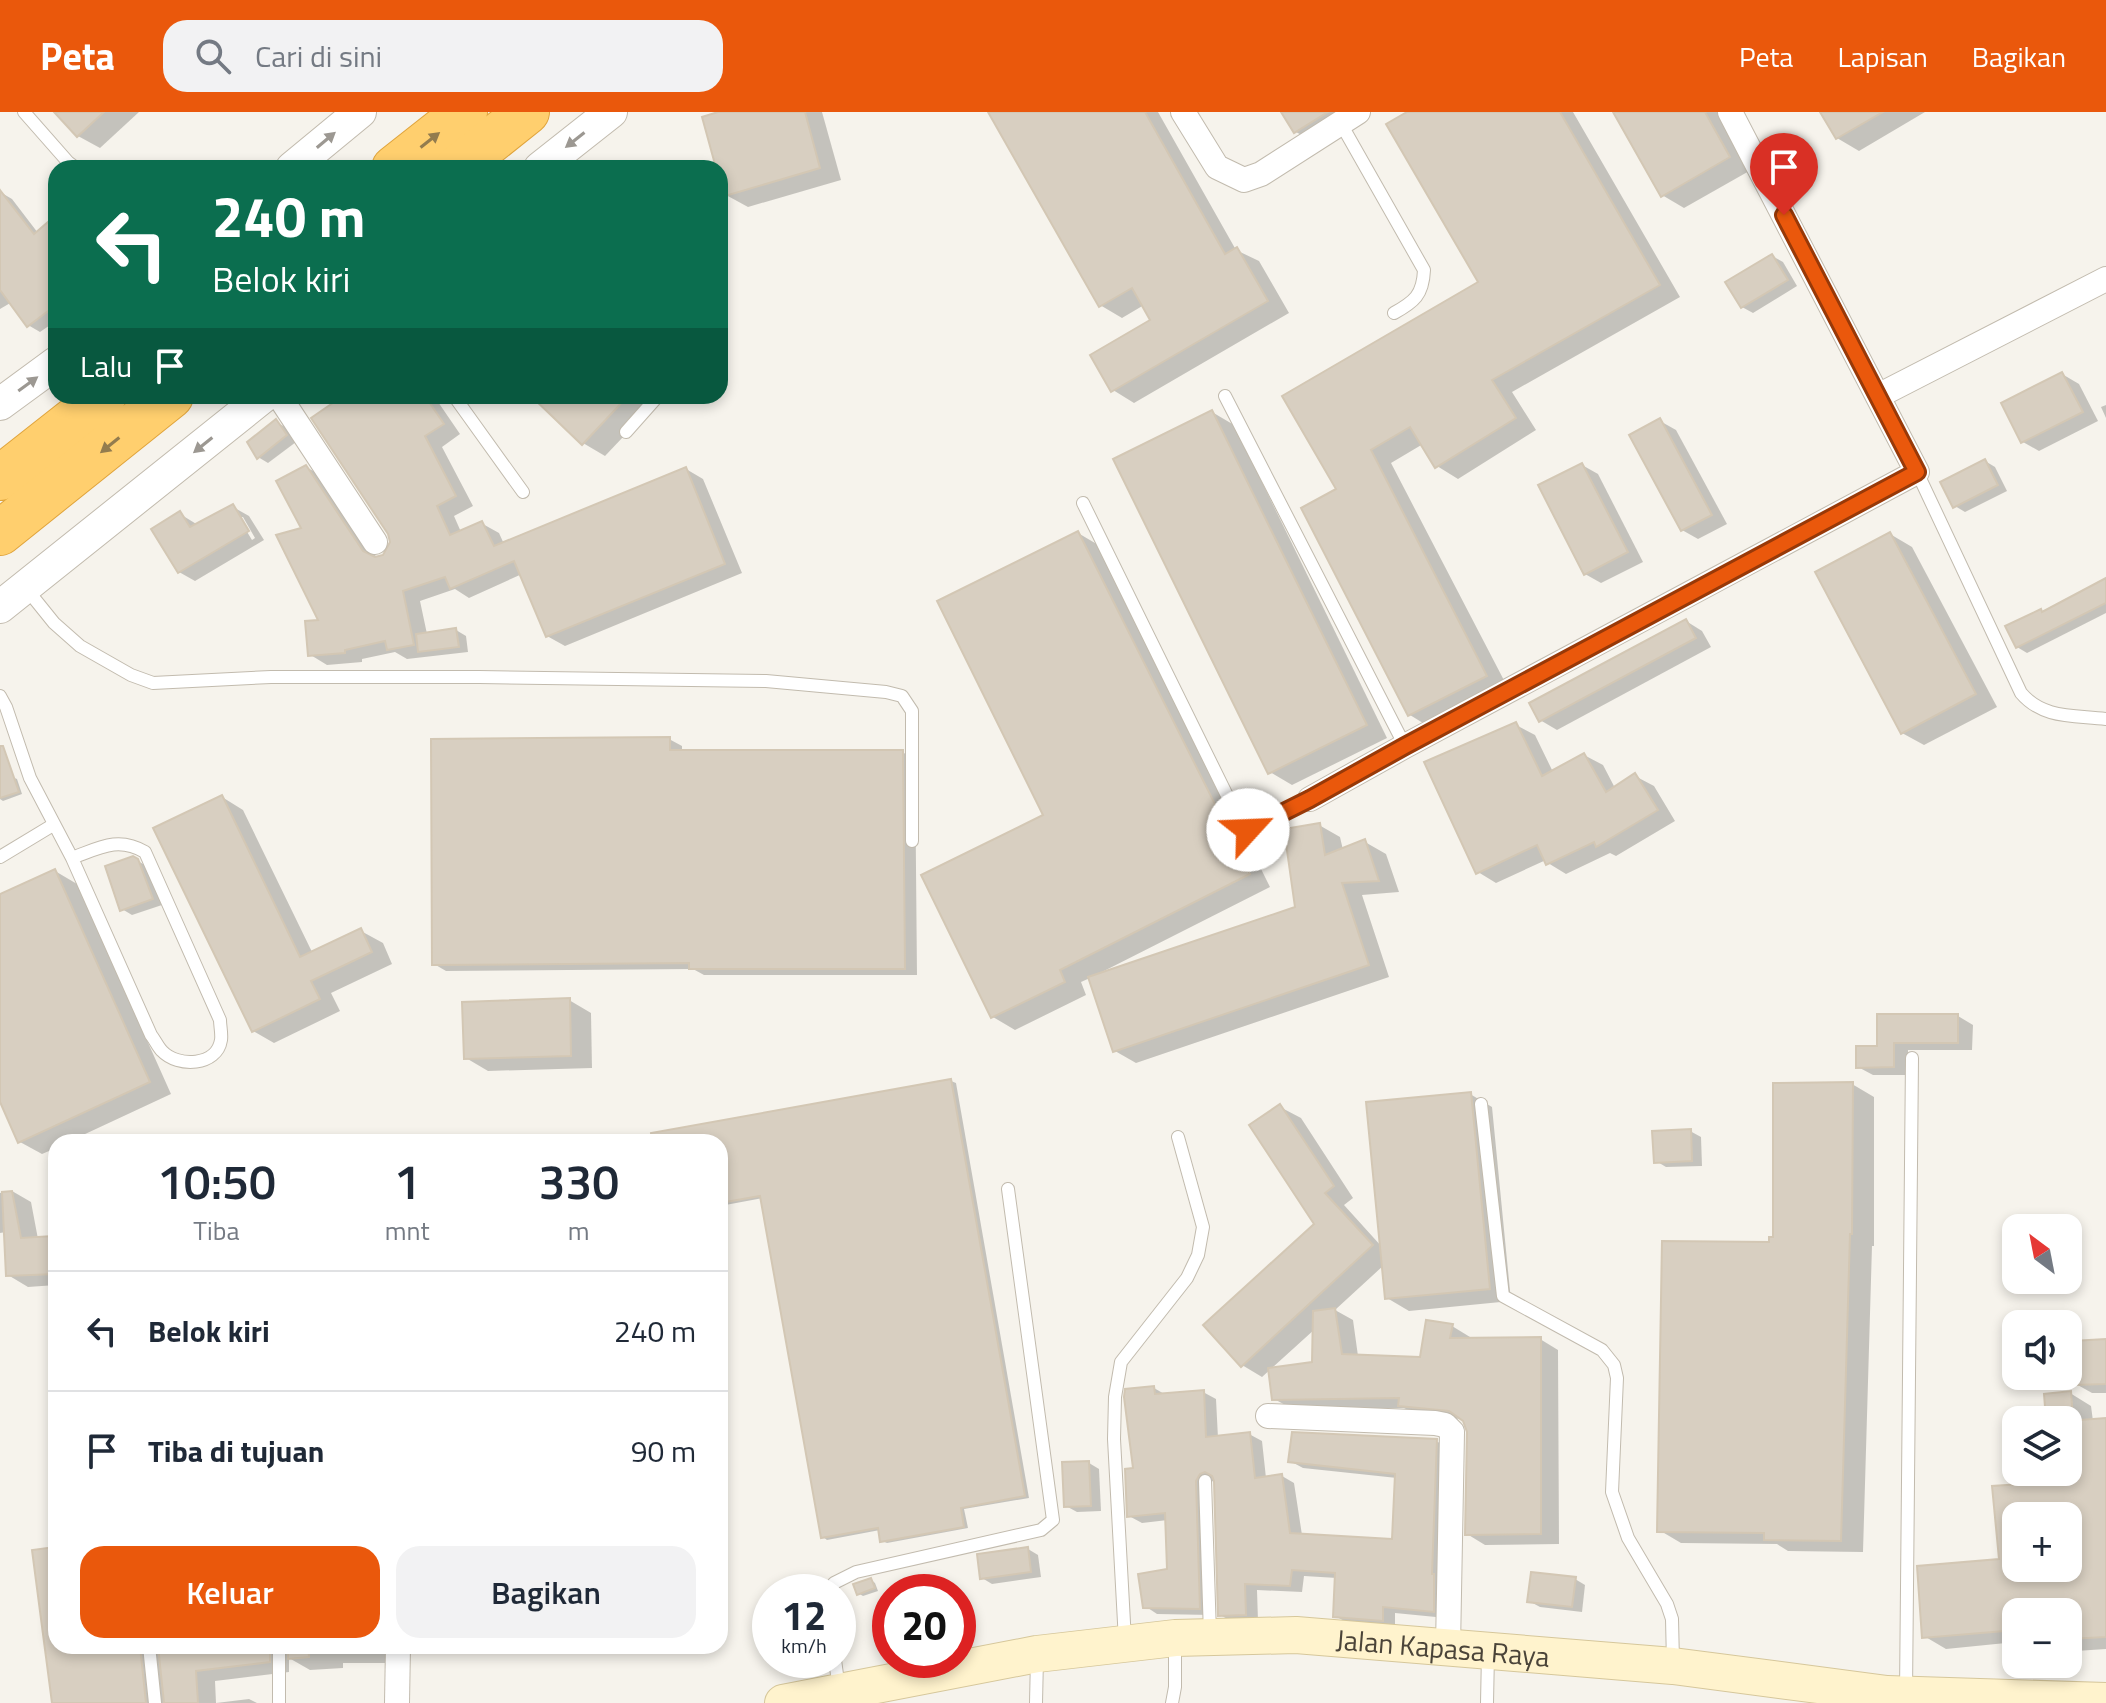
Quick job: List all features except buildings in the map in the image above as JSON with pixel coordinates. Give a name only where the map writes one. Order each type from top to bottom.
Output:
[{"type":"highway","points":[[404,160],[465,112]]},
{"type":"highway","points":[[467,160],[527,112]]},
{"type":"highway","points":[[0,478],[94,404]]},
{"type":"highway","points":[[0,533],[161,404]]},
{"type":"main road","name":"Jalan Kapasa Raya","points":[[783,1703],[840,1685],[1037,1654],[1175,1638],[1296,1635],[1673,1666],[1893,1698],[2106,1701]]},
{"type":"street","points":[[302,160],[360,112]]},
{"type":"street","points":[[550,160],[611,112]]},
{"type":"street","points":[[1183,112],[1217,167],[1244,180],[1261,174],[1349,117]]},
{"type":"street","points":[[1310,799],[1917,472],[1730,112]]},
{"type":"street","points":[[1878,396],[2106,279]]},
{"type":"street","points":[[0,404],[48,369]]},
{"type":"street","points":[[0,607],[254,404]]},
{"type":"street","points":[[284,404],[375,542]]},
{"type":"street","points":[[1268,1416],[1435,1423],[1450,1428],[1448,1647]]},
{"type":"street","points":[[397,1703],[398,1654]]},
{"type":"lane","points":[[24,112],[66,160]]},
{"type":"lane","points":[[1349,117],[1424,270],[1423,288],[1419,295],[1414,302],[1394,313]]},
{"type":"lane","points":[[1225,396],[1405,746]]},
{"type":"lane","points":[[460,404],[523,492]]},
{"type":"lane","points":[[626,432],[651,404]]},
{"type":"lane","points":[[1917,472],[2021,693],[2030,704],[2041,710],[2106,719]]},
{"type":"lane","points":[[1083,503],[1242,826],[1248,830],[1255,828],[1310,799]]},
{"type":"lane","points":[[25,587],[54,623],[80,646],[153,683],[271,677],[766,681],[902,696],[912,711],[912,841]]},
{"type":"lane","points":[[3,702],[30,778],[72,858],[151,1035],[162,1051],[172,1058],[192,1063],[212,1056],[221,1042],[220,1020],[145,852],[130,843],[111,844],[72,858]]},
{"type":"lane","points":[[0,857],[53,825]]},
{"type":"lane","points":[[1893,1698],[1912,1058]]},
{"type":"lane","points":[[1481,1104],[1503,1296],[1602,1350],[1614,1365],[1617,1378],[1612,1492],[1628,1538],[1667,1604],[1672,1619],[1673,1666]]},
{"type":"lane","points":[[1125,1644],[1114,1439],[1115,1397],[1121,1362],[1187,1278],[1198,1255],[1203,1227],[1178,1137]]},
{"type":"lane","points":[[852,1574],[1041,1530],[1053,1520],[1008,1189]]},
{"type":"lane","points":[[1205,1481],[1210,1637]]},
{"type":"lane","points":[[1172,1703],[1175,1638]]},
{"type":"lane","points":[[1487,1703],[1488,1651]]},
{"type":"lane","points":[[150,1654],[155,1703]]},
{"type":"lane","points":[[279,1654],[279,1703]]},
{"type":"lane","points":[[1036,1703],[1037,1654]]},
{"type":"route","points":[[1248,830],[1270,821],[1917,472],[1784,215]]}]
